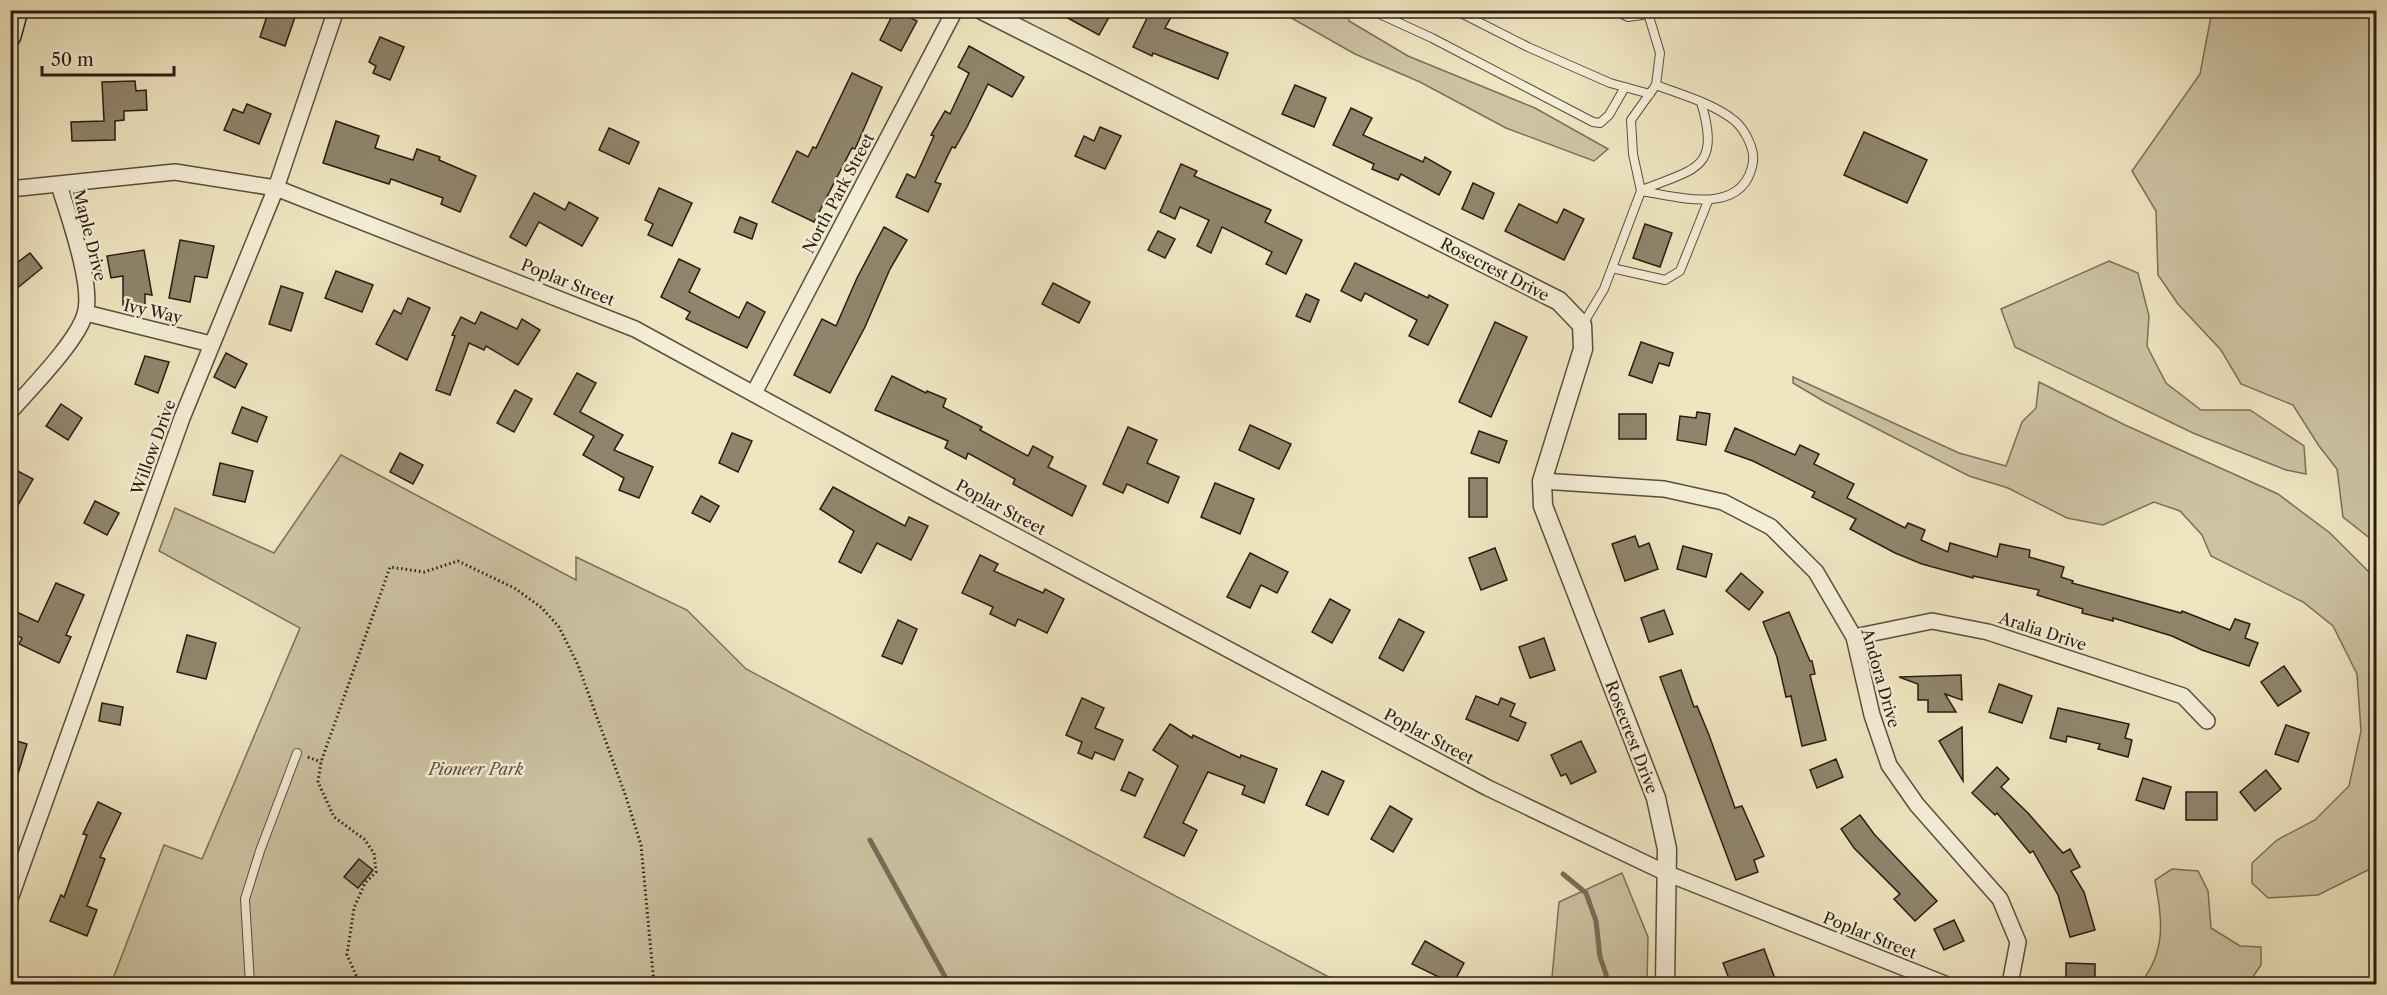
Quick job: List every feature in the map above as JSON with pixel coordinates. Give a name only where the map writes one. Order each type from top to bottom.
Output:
[{"type":"main road","points":[[10,36],[17,10]]},
{"type":"street","name":"Willow Drive","points":[[10,899],[182,418],[276,188],[336,10]]},
{"type":"street","name":"North Park Street","points":[[754,393],[955,10]]},
{"type":"street","name":"Rosecrest Drive","points":[[982,10],[1559,301],[1582,325],[1583,349],[1542,481],[1543,506],[1656,798],[1667,849],[1665,984]]},
{"type":"street","name":"Poplar Street","points":[[10,189],[175,172],[276,188],[635,328],[939,495],[1488,788],[1666,873],[1945,984]]},
{"type":"street","name":"Maple Drive","points":[[10,412],[76,335],[86,313],[86,289],[78,248],[58,185]]},
{"type":"street","name":"Ivy Way","points":[[86,313],[212,344]]},
{"type":"street","name":"Andora Drive","points":[[1542,481],[1664,489],[1724,502],[1771,527],[1816,572],[1854,637],[1872,715],[1889,765],[1917,805],[2000,899],[2018,942],[2010,984]]},
{"type":"street","name":"Aralia Drive","points":[[1854,637],[1932,621],[1988,632],[2183,696],[2207,721]]},
{"type":"lane","points":[[1371,10],[1432,38],[1593,122],[1600,123],[1610,115],[1625,87]]},
{"type":"lane","points":[[1455,10],[1528,47],[1610,83],[1650,93]]},
{"type":"lane","points":[[1582,325],[1604,289],[1641,191],[1632,154],[1631,120],[1656,85],[1660,53],[1648,12],[1628,17],[1614,10]]},
{"type":"lane","points":[[1641,191],[1708,201],[1729,195],[1745,184],[1754,156],[1748,139],[1736,122],[1701,102],[1656,85]]},
{"type":"lane","points":[[1641,191],[1697,167],[1705,158],[1709,139],[1708,124],[1701,102]]},
{"type":"lane","points":[[1612,268],[1665,280],[1680,271],[1708,201]]},
{"type":"lane","points":[[250,984],[245,899],[260,851],[297,753]]},
{"type":"path","points":[[360,984],[347,955],[354,908],[365,883],[376,872],[374,853],[364,839],[334,817],[318,782],[321,762],[390,567],[424,572],[458,561],[516,589],[542,608],[559,627],[578,665],[641,845],[654,984]]},
{"type":"green space","points":[[1279,11],[1349,11],[1349,21],[1408,56],[1535,108],[1608,149],[1594,161],[1506,128],[1420,82],[1355,54]]},
{"type":"green space","points":[[2212,11],[2376,11],[2376,543],[2343,517],[2337,469],[2319,446],[2293,405],[2241,384],[2221,350],[2178,304],[2158,275],[2156,211],[2132,171],[2200,74]]},
{"type":"green space","points":[[2109,261],[2138,273],[2149,316],[2147,346],[2166,383],[2201,410],[2250,410],[2304,446],[2306,474],[2286,470],[2193,433],[2015,347],[2001,309]]},
{"type":"green space","points":[[1793,377],[1959,453],[2006,466],[2022,422],[2036,408],[2039,382],[2125,425],[2278,494],[2330,533],[2376,579],[2376,866],[2318,895],[2268,898],[2252,883],[2252,863],[2277,840],[2315,820],[2349,786],[2361,731],[2357,674],[2333,626],[2303,602],[2211,556],[2202,535],[2180,511],[2154,502],[2103,525],[2067,518],[2008,488],[1969,476],[1825,402],[1793,383]]},
{"type":"green space","name":"Pioneer Park","points":[[341,455],[576,580],[576,557],[687,610],[746,669],[1342,984],[111,984],[164,845],[202,859],[300,628],[159,551],[175,508],[274,553]]},
{"type":"green space","points":[[2172,869],[2198,871],[2208,891],[2211,928],[2240,946],[2261,947],[2261,965],[2248,984],[2140,984],[2155,959],[2160,934],[2155,880]]},
{"type":"green space","points":[[1622,873],[1648,937],[1647,984],[1546,984],[1552,977],[1559,902]]},
{"type":"building","points":[[269,10],[295,17],[285,46],[260,37]]},
{"type":"building","points":[[895,10],[917,21],[901,51],[880,40]]},
{"type":"building","points":[[1053,10],[1113,10],[1099,35]]},
{"type":"building","points":[[1151,10],[1157,10],[1171,17],[1165,28],[1228,53],[1218,79],[1133,47]]},
{"type":"building","points":[[380,37],[404,47],[390,80],[373,73],[376,66],[369,62]]},
{"type":"building","points":[[969,46],[1024,77],[1012,97],[988,84],[967,127],[955,148],[952,147],[935,182],[941,184],[928,212],[896,197],[907,174],[915,178],[934,136],[931,135],[945,111],[950,114],[969,73],[958,67]]},
{"type":"building","points":[[852,73],[882,87],[855,149],[852,148],[814,222],[772,202],[797,151],[808,157],[813,147],[816,148]]},
{"type":"building","points":[[135,81],[136,91],[146,90],[147,110],[124,111],[124,120],[115,121],[115,140],[72,141],[71,122],[104,121],[102,82]]},
{"type":"building","points":[[1295,85],[1326,98],[1314,127],[1282,114]]},
{"type":"building","points":[[247,104],[271,114],[259,144],[224,130],[233,109],[243,113]]},
{"type":"building","points":[[1351,108],[1372,118],[1363,135],[1423,162],[1425,157],[1451,172],[1439,195],[1401,174],[1398,180],[1372,169],[1374,164],[1333,145]]},
{"type":"building","points":[[336,121],[379,136],[375,148],[413,160],[417,149],[440,157],[439,160],[476,176],[460,212],[441,204],[443,198],[391,179],[389,184],[323,163]]},
{"type":"building","points":[[1100,127],[1121,136],[1105,169],[1075,156],[1084,136],[1094,141]]},
{"type":"building","points":[[609,128],[639,142],[629,164],[599,150]]},
{"type":"building","points":[[1864,132],[1927,160],[1907,203],[1844,175]]},
{"type":"building","points":[[1181,164],[1197,171],[1194,176],[1271,210],[1265,222],[1302,240],[1286,274],[1266,264],[1272,252],[1222,227],[1211,253],[1197,246],[1209,220],[1180,207],[1175,219],[1160,212]]},
{"type":"building","points":[[1473,183],[1494,193],[1483,219],[1462,209]]},
{"type":"building","points":[[659,188],[692,203],[672,246],[648,235],[653,224],[645,220]]},
{"type":"building","points":[[534,193],[565,210],[569,202],[598,218],[582,246],[539,222],[526,246],[510,237]]},
{"type":"building","points":[[1519,204],[1557,223],[1564,209],[1584,219],[1564,260],[1505,231]]},
{"type":"building","points":[[740,217],[757,224],[752,239],[734,232]]},
{"type":"building","points":[[1645,224],[1672,233],[1660,267],[1633,258]]},
{"type":"building","points":[[884,227],[907,240],[890,269],[865,327],[830,393],[794,375],[822,319],[836,326],[857,278]]},
{"type":"building","points":[[1158,231],[1175,239],[1165,258],[1148,250]]},
{"type":"building","points":[[180,240],[214,246],[207,278],[195,276],[190,302],[169,298]]},
{"type":"building","points":[[144,250],[152,295],[145,294],[145,305],[123,305],[123,276],[111,278],[107,256]]},
{"type":"building","points":[[30,253],[42,268],[10,294],[10,268]]},
{"type":"building","points":[[679,259],[700,269],[689,292],[739,318],[747,302],[765,312],[747,348],[686,319],[690,312],[661,297]]},
{"type":"building","points":[[1355,263],[1428,298],[1429,295],[1448,305],[1428,345],[1409,336],[1417,320],[1365,293],[1361,301],[1341,291]]},
{"type":"building","points":[[336,271],[373,285],[362,312],[325,298]]},
{"type":"building","points":[[1053,283],[1090,302],[1079,323],[1042,304]]},
{"type":"building","points":[[281,286],[303,293],[291,331],[269,324]]},
{"type":"building","points":[[1306,294],[1319,300],[1310,322],[1296,316]]},
{"type":"building","points":[[408,298],[430,308],[407,360],[376,344],[394,310],[401,314]]},
{"type":"building","points":[[481,312],[517,329],[522,319],[540,330],[518,365],[486,346],[484,350],[469,343],[450,395],[436,390],[455,336],[452,335],[461,317],[475,324]]},
{"type":"building","points":[[1495,322],[1527,337],[1491,417],[1459,402]]},
{"type":"building","points":[[1641,342],[1673,353],[1669,366],[1659,363],[1652,383],[1629,375]]},
{"type":"building","points":[[226,353],[247,364],[235,388],[214,377]]},
{"type":"building","points":[[145,356],[169,362],[158,393],[135,384]]},
{"type":"building","points":[[577,373],[596,383],[580,412],[623,435],[614,450],[653,467],[639,498],[619,490],[624,478],[583,455],[594,436],[554,414]]},
{"type":"building","points":[[892,376],[926,393],[927,391],[946,399],[943,407],[982,427],[980,430],[1028,456],[1033,446],[1053,457],[1048,467],[1086,486],[1072,516],[1013,484],[1015,479],[968,453],[966,459],[945,448],[948,441],[875,410]]},
{"type":"building","points":[[515,390],[532,399],[514,432],[497,423]]},
{"type":"building","points":[[61,404],[82,418],[68,440],[46,426]]},
{"type":"building","points":[[242,407],[267,417],[257,442],[232,433]]},
{"type":"building","points":[[1697,412],[1710,414],[1706,445],[1677,440],[1680,416],[1696,418]]},
{"type":"building","points":[[1619,414],[1646,414],[1646,439],[1619,439]]},
{"type":"building","points":[[1250,425],[1291,444],[1279,469],[1239,450]]},
{"type":"building","points":[[1128,427],[1157,440],[1147,463],[1179,477],[1168,503],[1127,484],[1123,493],[1103,484]]},
{"type":"building","points":[[1735,428],[1795,455],[1800,445],[1819,454],[1814,464],[1854,484],[1847,498],[1905,528],[1908,523],[1925,530],[1921,540],[1948,552],[1950,543],[1997,557],[2000,544],[2030,550],[2029,557],[2064,567],[2061,577],[2073,581],[2072,583],[2181,613],[2182,611],[2230,630],[2235,619],[2250,624],[2245,638],[2258,643],[2249,666],[2202,650],[2172,636],[2113,618],[2113,621],[2082,613],[2083,609],[2037,595],[2039,590],[1973,576],[1973,578],[1922,564],[1895,553],[1850,529],[1856,519],[1812,497],[1815,492],[1753,461],[1725,451]]},
{"type":"building","points":[[1479,431],[1507,441],[1499,463],[1471,453]]},
{"type":"building","points":[[732,433],[752,441],[738,472],[719,463]]},
{"type":"building","points":[[400,453],[423,465],[413,484],[390,472]]},
{"type":"building","points":[[220,463],[253,471],[245,502],[213,495]]},
{"type":"building","points":[[10,467],[33,479],[10,519]]},
{"type":"building","points":[[1469,478],[1487,478],[1487,517],[1469,517]]},
{"type":"building","points":[[1215,483],[1254,499],[1240,534],[1201,517]]},
{"type":"building","points":[[833,487],[905,526],[909,517],[928,526],[911,560],[877,543],[861,573],[839,562],[854,531],[820,509]]},
{"type":"building","points":[[701,496],[719,506],[710,522],[692,513]]},
{"type":"building","points":[[95,501],[119,513],[107,535],[84,523]]},
{"type":"building","points":[[1635,536],[1639,547],[1649,543],[1658,569],[1625,581],[1612,544]]},
{"type":"building","points":[[1683,546],[1712,554],[1706,577],[1677,569]]},
{"type":"building","points":[[1495,548],[1507,580],[1481,590],[1469,558]]},
{"type":"building","points":[[1250,553],[1288,572],[1277,593],[1261,585],[1250,608],[1227,597]]},
{"type":"building","points":[[980,555],[998,564],[994,571],[1043,593],[1045,589],[1064,599],[1047,633],[1018,619],[1015,626],[990,614],[993,607],[962,593]]},
{"type":"building","points":[[1741,573],[1763,592],[1749,610],[1726,591]]},
{"type":"building","points":[[56,583],[84,595],[66,635],[71,637],[59,663],[19,644],[22,638],[10,632],[10,609],[38,622]]},
{"type":"building","points":[[1330,599],[1350,610],[1332,643],[1312,632]]},
{"type":"building","points":[[1664,610],[1673,634],[1649,642],[1641,618]]},
{"type":"building","points":[[1789,612],[1810,661],[1812,661],[1815,674],[1810,675],[1826,740],[1802,746],[1791,696],[1786,697],[1777,657],[1763,622]]},
{"type":"building","points":[[1399,619],[1424,632],[1403,671],[1379,658]]},
{"type":"building","points":[[898,620],[917,629],[902,664],[882,656]]},
{"type":"building","points":[[187,635],[216,643],[206,679],[177,672]]},
{"type":"building","points":[[1544,638],[1555,670],[1530,678],[1519,647]]},
{"type":"building","points":[[2284,666],[2301,691],[2278,706],[2261,682]]},
{"type":"building","points":[[1681,670],[1694,707],[1697,706],[1709,735],[1735,808],[1742,806],[1764,856],[1754,860],[1758,872],[1736,880],[1660,677]]},
{"type":"building","points":[[1961,675],[1962,700],[1945,694],[1956,712],[1928,712],[1928,700],[1918,700],[1918,684],[1899,677]]},
{"type":"building","points":[[1999,684],[2032,696],[2022,723],[1989,712]]},
{"type":"building","points":[[1476,696],[1498,705],[1501,698],[1515,704],[1510,716],[1526,723],[1518,741],[1466,719]]},
{"type":"building","points":[[1082,698],[1104,708],[1095,728],[1123,740],[1114,760],[1095,752],[1092,759],[1078,753],[1082,742],[1066,735]]},
{"type":"building","points":[[102,703],[123,707],[120,725],[99,721]]},
{"type":"building","points":[[2058,708],[2129,724],[2125,738],[2132,740],[2128,757],[2098,749],[2100,744],[2067,736],[2066,742],[2050,738]]},
{"type":"building","points":[[1170,724],[1192,738],[1193,735],[1240,758],[1241,755],[1277,769],[1264,803],[1242,794],[1245,786],[1208,772],[1183,823],[1197,830],[1184,856],[1144,837],[1178,766],[1153,750]]},
{"type":"building","points":[[2286,725],[2309,733],[2298,762],[2275,754]]},
{"type":"building","points":[[1962,727],[1963,781],[1939,741]]},
{"type":"building","points":[[10,739],[27,744],[14,787],[10,787]]},
{"type":"building","points":[[1581,741],[1596,772],[1571,784],[1566,774],[1561,776],[1551,755]]},
{"type":"building","points":[[1836,759],[1843,777],[1817,788],[1810,770]]},
{"type":"building","points":[[1997,767],[2009,779],[2001,787],[2028,813],[2063,853],[2070,849],[2080,867],[2071,871],[2084,892],[2095,930],[2070,937],[2058,895],[2033,851],[2030,853],[1997,813],[1995,815],[1972,793]]},
{"type":"building","points":[[2266,770],[2281,789],[2255,811],[2240,792]]},
{"type":"building","points":[[1322,771],[1344,781],[1328,815],[1306,805]]},
{"type":"building","points":[[1129,772],[1143,779],[1135,796],[1121,790]]},
{"type":"building","points":[[2143,778],[2171,787],[2164,809],[2136,800]]},
{"type":"building","points":[[2186,792],[2217,792],[2217,820],[2186,820]]},
{"type":"building","points":[[98,802],[121,813],[100,857],[105,859],[87,906],[97,910],[87,936],[50,921],[61,895],[64,897],[87,835],[83,834]]},
{"type":"building","points":[[1390,806],[1412,819],[1393,852],[1371,839]]},
{"type":"building","points":[[1860,815],[1874,834],[1937,901],[1915,921],[1894,899],[1900,894],[1854,848],[1841,829]]},
{"type":"building","points":[[359,859],[373,870],[358,888],[344,877]]},
{"type":"building","points":[[1954,920],[1964,941],[1944,950],[1934,929]]},
{"type":"building","points":[[1425,941],[1464,963],[1453,984],[1412,964]]},
{"type":"building","points":[[1764,949],[1777,984],[1731,984],[1723,963]]},
{"type":"building","points":[[2066,963],[2095,964],[2095,984],[2066,984]]},
{"type":"waterway","points":[[870,840],[949,984]]},
{"type":"waterway","points":[[1563,874],[1586,893],[1596,921],[1600,957],[1607,984]]}]
